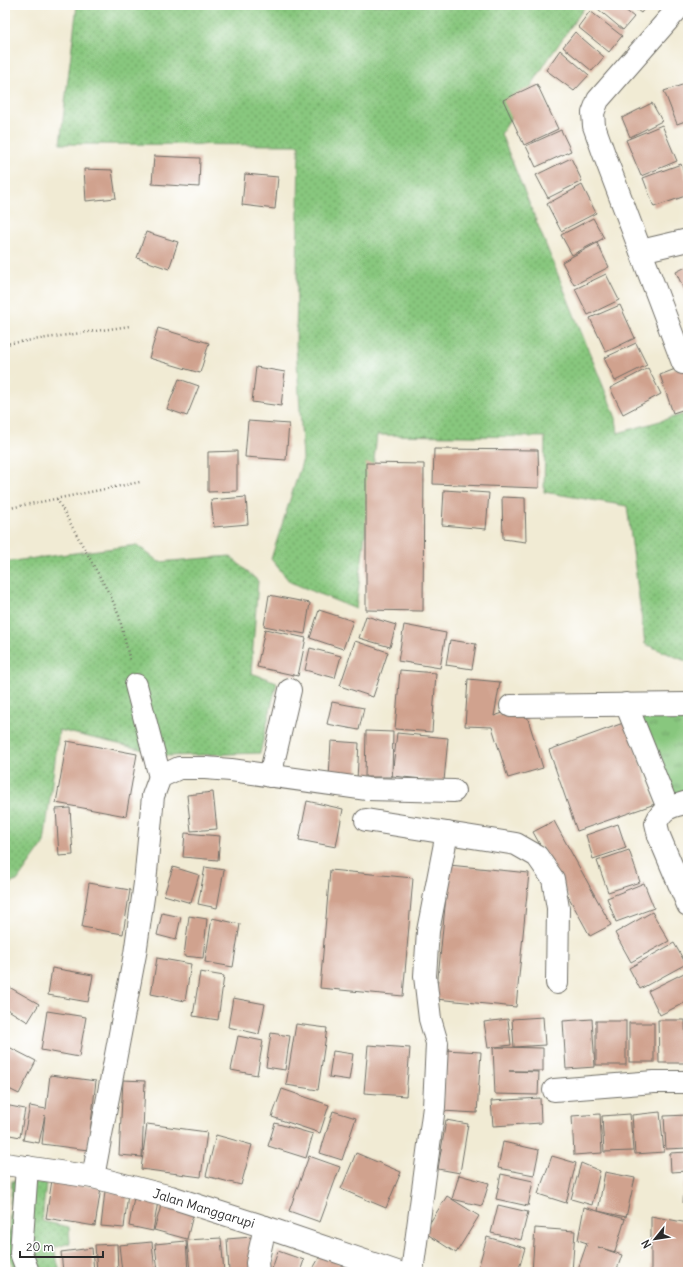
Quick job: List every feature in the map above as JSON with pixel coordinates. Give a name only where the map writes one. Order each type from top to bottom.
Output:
[{"type":"street","points":[[681,5],[598,100],[593,113],[594,126],[683,363]]},
{"type":"street","points":[[640,251],[688,240]]},
{"type":"street","points":[[93,1177],[135,954],[145,883],[153,796],[160,777],[136,685]]},
{"type":"street","points":[[270,776],[290,690]]},
{"type":"street","points":[[626,704],[678,805],[660,814],[656,824],[659,836],[688,905]]},
{"type":"street","points":[[511,706],[688,704]]},
{"type":"street","points":[[160,777],[179,768],[205,768],[231,770],[367,789],[454,791]]},
{"type":"street","points":[[366,820],[516,844],[537,856],[553,879],[558,908],[557,983]]},
{"type":"street","points":[[412,1272],[434,1106],[438,1043],[430,1018],[425,976],[428,931],[447,833]]},
{"type":"street","points":[[554,1090],[654,1082],[688,1082]]},
{"type":"street","name":"Jalan Manggarupi","points":[[5,1164],[93,1177],[171,1197],[397,1272]]},
{"type":"street","points":[[27,1167],[21,1253],[28,1272]]},
{"type":"street","points":[[258,1272],[257,1263],[265,1227]]},
{"type":"path","points":[[5,344],[130,326]]},
{"type":"path","points":[[5,509],[140,482]]},
{"type":"path","points":[[57,499],[112,599],[119,616],[136,685]]},
{"type":"green space","points":[[77,5],[586,5],[547,61],[501,134],[616,418],[618,433],[688,413],[688,662],[645,644],[627,506],[544,492],[545,437],[377,435],[356,609],[290,582],[271,559],[303,459],[296,345],[299,145],[60,144]]},
{"type":"green space","points":[[137,545],[159,562],[230,556],[258,581],[251,673],[277,682],[260,753],[169,756],[59,730],[44,843],[17,881],[5,885],[5,562]]},
{"type":"green space","points":[[688,702],[688,792],[669,796],[634,704]]},
{"type":"green space","points":[[12,1181],[46,1183],[42,1221],[69,1227],[70,1243],[54,1248],[60,1272],[15,1272],[8,1253]]},
{"type":"building","points":[[601,5],[619,5],[634,17],[623,30],[598,9]]},
{"type":"building","points":[[630,5],[647,5],[641,13]]},
{"type":"building","points":[[590,11],[622,36],[609,52],[578,27]]},
{"type":"building","points":[[575,32],[604,57],[592,71],[563,47]]},
{"type":"building","points":[[560,50],[589,75],[574,91],[546,70]]},
{"type":"building","points":[[688,83],[688,120],[677,124],[664,91]]},
{"type":"building","points":[[537,84],[558,129],[524,145],[503,100]]},
{"type":"building","points":[[652,103],[662,121],[630,137],[622,118]]},
{"type":"building","points":[[662,125],[677,161],[641,176],[626,140]]},
{"type":"building","points":[[561,130],[571,151],[536,167],[526,146]]},
{"type":"building","points":[[154,156],[200,158],[199,187],[152,184]]},
{"type":"building","points":[[571,158],[582,181],[548,198],[536,175]]},
{"type":"building","points":[[681,164],[688,184],[688,195],[654,207],[643,178]]},
{"type":"building","points":[[84,169],[112,170],[116,198],[86,201]]},
{"type":"building","points":[[245,174],[278,177],[275,209],[242,205]]},
{"type":"building","points":[[582,185],[596,213],[561,231],[547,204]]},
{"type":"building","points":[[593,218],[604,238],[572,255],[561,235]]},
{"type":"building","points":[[146,232],[178,242],[169,269],[137,258]]},
{"type":"building","points":[[597,243],[609,267],[574,285],[562,262]]},
{"type":"building","points":[[688,266],[688,299],[676,272]]},
{"type":"building","points":[[606,274],[619,300],[588,315],[575,289]]},
{"type":"building","points":[[620,305],[635,338],[606,352],[590,318]]},
{"type":"building","points":[[158,328],[209,343],[200,373],[149,358]]},
{"type":"building","points":[[636,343],[647,365],[615,381],[604,358]]},
{"type":"building","points":[[688,364],[688,408],[673,413],[660,375]]},
{"type":"building","points":[[256,367],[285,372],[281,406],[252,402]]},
{"type":"building","points":[[648,368],[661,394],[623,414],[610,388]]},
{"type":"building","points":[[179,379],[199,386],[187,416],[167,409]]},
{"type":"building","points":[[248,421],[289,424],[286,460],[245,457]]},
{"type":"building","points":[[434,449],[538,450],[539,488],[433,484]]},
{"type":"building","points":[[237,451],[237,491],[208,492],[208,452]]},
{"type":"building","points":[[366,463],[424,464],[423,611],[366,610]]},
{"type":"building","points":[[444,490],[489,493],[486,529],[442,525]]},
{"type":"building","points":[[246,497],[248,524],[214,527],[211,500]]},
{"type":"building","points":[[502,497],[525,498],[526,542],[503,539]]},
{"type":"building","points":[[269,595],[310,603],[305,634],[264,626]]},
{"type":"building","points":[[319,610],[353,621],[343,649],[310,638]]},
{"type":"building","points":[[366,616],[396,625],[390,647],[359,638]]},
{"type":"building","points":[[404,625],[446,633],[440,668],[398,661]]},
{"type":"building","points":[[265,629],[306,638],[298,676],[257,667]]},
{"type":"building","points":[[450,640],[476,644],[472,669],[446,665]]},
{"type":"building","points":[[355,641],[388,652],[373,697],[340,686]]},
{"type":"building","points":[[310,648],[341,656],[335,678],[305,670]]},
{"type":"building","points":[[400,670],[436,673],[432,732],[395,729]]},
{"type":"building","points":[[468,679],[500,682],[494,716],[524,706],[543,768],[508,778],[492,727],[465,726]]},
{"type":"building","points":[[332,702],[364,708],[359,730],[327,724]]},
{"type":"building","points":[[626,722],[655,804],[577,831],[549,750]]},
{"type":"building","points":[[366,731],[393,732],[392,777],[365,777]]},
{"type":"building","points":[[397,733],[448,738],[444,781],[392,776]]},
{"type":"building","points":[[67,741],[137,754],[126,816],[56,803]]},
{"type":"building","points":[[331,741],[359,743],[357,780],[329,778]]},
{"type":"building","points":[[213,792],[217,829],[191,831],[187,795]]},
{"type":"building","points":[[307,801],[343,809],[336,847],[299,840]]},
{"type":"building","points":[[70,808],[73,855],[59,856],[56,809]]},
{"type":"building","points":[[554,821],[611,925],[590,936],[533,832]]},
{"type":"building","points":[[618,824],[626,848],[593,859],[586,835]]},
{"type":"building","points":[[185,833],[220,836],[218,860],[183,857]]},
{"type":"building","points":[[688,833],[688,842],[685,834]]},
{"type":"building","points":[[629,850],[640,882],[608,892],[597,861]]},
{"type":"building","points":[[449,865],[529,873],[516,1007],[436,999]]},
{"type":"building","points":[[173,867],[199,875],[191,903],[164,895]]},
{"type":"building","points":[[205,867],[224,870],[217,908],[198,904]]},
{"type":"building","points":[[330,870],[413,878],[403,996],[320,988]]},
{"type":"building","points":[[89,883],[130,890],[123,934],[82,927]]},
{"type":"building","points":[[644,883],[654,908],[616,922],[607,898]]},
{"type":"building","points":[[652,912],[669,941],[631,962],[615,933]]},
{"type":"building","points":[[162,913],[181,917],[176,940],[157,935]]},
{"type":"building","points":[[189,916],[207,919],[203,958],[184,956]]},
{"type":"building","points":[[212,918],[240,924],[233,967],[205,962]]},
{"type":"building","points":[[674,943],[686,964],[640,989],[629,968]]},
{"type":"building","points":[[157,958],[191,964],[185,1001],[151,994]]},
{"type":"building","points":[[52,968],[93,975],[88,1002],[48,995]]},
{"type":"building","points":[[200,972],[224,976],[218,1020],[193,1016]]},
{"type":"building","points":[[684,973],[688,981],[688,1001],[660,1015],[648,991]]},
{"type":"building","points":[[9,987],[39,1004],[28,1022],[5,1008],[5,993]]},
{"type":"building","points":[[233,998],[265,1004],[259,1034],[228,1027]]},
{"type":"building","points":[[47,1011],[86,1017],[79,1057],[41,1050]]},
{"type":"building","points":[[543,1017],[545,1045],[514,1047],[512,1019]]},
{"type":"building","points":[[508,1019],[511,1045],[488,1048],[484,1022]]},
{"type":"building","points":[[592,1019],[595,1067],[566,1069],[563,1021]]},
{"type":"building","points":[[658,1020],[685,1020],[686,1063],[659,1063]]},
{"type":"building","points":[[596,1021],[626,1021],[626,1065],[596,1065]]},
{"type":"building","points":[[629,1023],[654,1023],[654,1062],[629,1062]]},
{"type":"building","points":[[296,1024],[327,1028],[318,1090],[286,1085]]},
{"type":"building","points":[[271,1033],[290,1036],[285,1070],[266,1067]]},
{"type":"building","points":[[238,1036],[263,1041],[257,1075],[231,1070]]},
{"type":"building","points":[[5,1045],[36,1061],[19,1094],[5,1087]]},
{"type":"building","points":[[368,1045],[410,1048],[406,1096],[364,1093]]},
{"type":"building","points":[[493,1047],[543,1048],[543,1071],[509,1071],[539,1072],[538,1095],[495,1094]]},
{"type":"building","points":[[445,1050],[481,1052],[477,1113],[442,1111]]},
{"type":"building","points":[[333,1051],[353,1054],[349,1080],[329,1077]]},
{"type":"building","points":[[50,1075],[96,1081],[88,1150],[42,1144],[45,1115],[39,1143],[23,1140],[30,1106],[46,1109]]},
{"type":"building","points":[[123,1080],[145,1081],[142,1157],[119,1155]]},
{"type":"building","points":[[282,1089],[329,1105],[320,1133],[272,1117]]},
{"type":"building","points":[[540,1098],[541,1123],[493,1126],[491,1101]]},
{"type":"building","points":[[5,1105],[25,1109],[20,1137],[5,1134]]},
{"type":"building","points":[[333,1111],[356,1118],[342,1160],[320,1153]]},
{"type":"building","points":[[660,1112],[664,1152],[635,1154],[632,1115]]},
{"type":"building","points":[[600,1114],[602,1153],[574,1155],[572,1116]]},
{"type":"building","points":[[630,1114],[633,1151],[604,1152],[602,1116]]},
{"type":"building","points":[[688,1115],[688,1148],[666,1149],[664,1116]]},
{"type":"building","points":[[446,1120],[468,1124],[460,1173],[438,1169]]},
{"type":"building","points":[[275,1123],[313,1134],[306,1158],[268,1146]]},
{"type":"building","points":[[147,1124],[207,1132],[201,1177],[141,1169]]},
{"type":"building","points":[[216,1135],[252,1145],[241,1185],[206,1176]]},
{"type":"building","points":[[503,1142],[539,1150],[534,1175],[498,1168]]},
{"type":"building","points":[[688,1152],[688,1171],[671,1172],[670,1153]]},
{"type":"building","points":[[356,1153],[401,1172],[386,1208],[341,1189]]},
{"type":"building","points":[[309,1156],[340,1167],[320,1222],[289,1211]]},
{"type":"building","points":[[552,1156],[576,1163],[566,1203],[538,1194]]},
{"type":"building","points":[[581,1163],[600,1171],[592,1205],[571,1199]]},
{"type":"building","points":[[605,1172],[635,1178],[626,1217],[598,1211]]},
{"type":"building","points":[[501,1174],[533,1181],[528,1206],[496,1199]]},
{"type":"building","points":[[459,1175],[489,1183],[482,1206],[452,1199]]},
{"type":"building","points":[[52,1180],[101,1188],[95,1226],[46,1218]]},
{"type":"building","points":[[684,1183],[688,1183],[688,1203],[683,1203]]},
{"type":"building","points":[[105,1191],[128,1193],[124,1228],[101,1226]]},
{"type":"building","points":[[447,1196],[479,1216],[456,1253],[424,1232]]},
{"type":"building","points":[[134,1197],[158,1201],[153,1231],[129,1226]]},
{"type":"building","points":[[162,1202],[194,1211],[187,1239],[154,1230]]},
{"type":"building","points":[[498,1205],[528,1212],[521,1240],[491,1233]]},
{"type":"building","points":[[584,1207],[625,1219],[615,1252],[598,1247],[622,1255],[616,1272],[577,1272],[587,1243],[578,1240]]},
{"type":"building","points":[[651,1216],[688,1223],[687,1272],[651,1272]]},
{"type":"building","points":[[535,1228],[575,1231],[572,1272],[532,1272]]},
{"type":"building","points":[[252,1237],[253,1272],[229,1272],[227,1239]]},
{"type":"building","points":[[487,1237],[525,1248],[518,1272],[477,1272]]},
{"type":"building","points":[[221,1238],[224,1272],[190,1272],[187,1240]]},
{"type":"building","points":[[186,1241],[188,1272],[158,1272],[155,1244]]},
{"type":"building","points":[[152,1242],[155,1272],[122,1272],[119,1245]]},
{"type":"building","points":[[117,1244],[118,1272],[97,1272],[95,1245]]},
{"type":"building","points":[[92,1248],[94,1272],[63,1272],[61,1252]]},
{"type":"building","points":[[278,1251],[304,1260],[300,1272],[271,1272]]},
{"type":"building","points":[[322,1253],[354,1272],[311,1272]]}]
